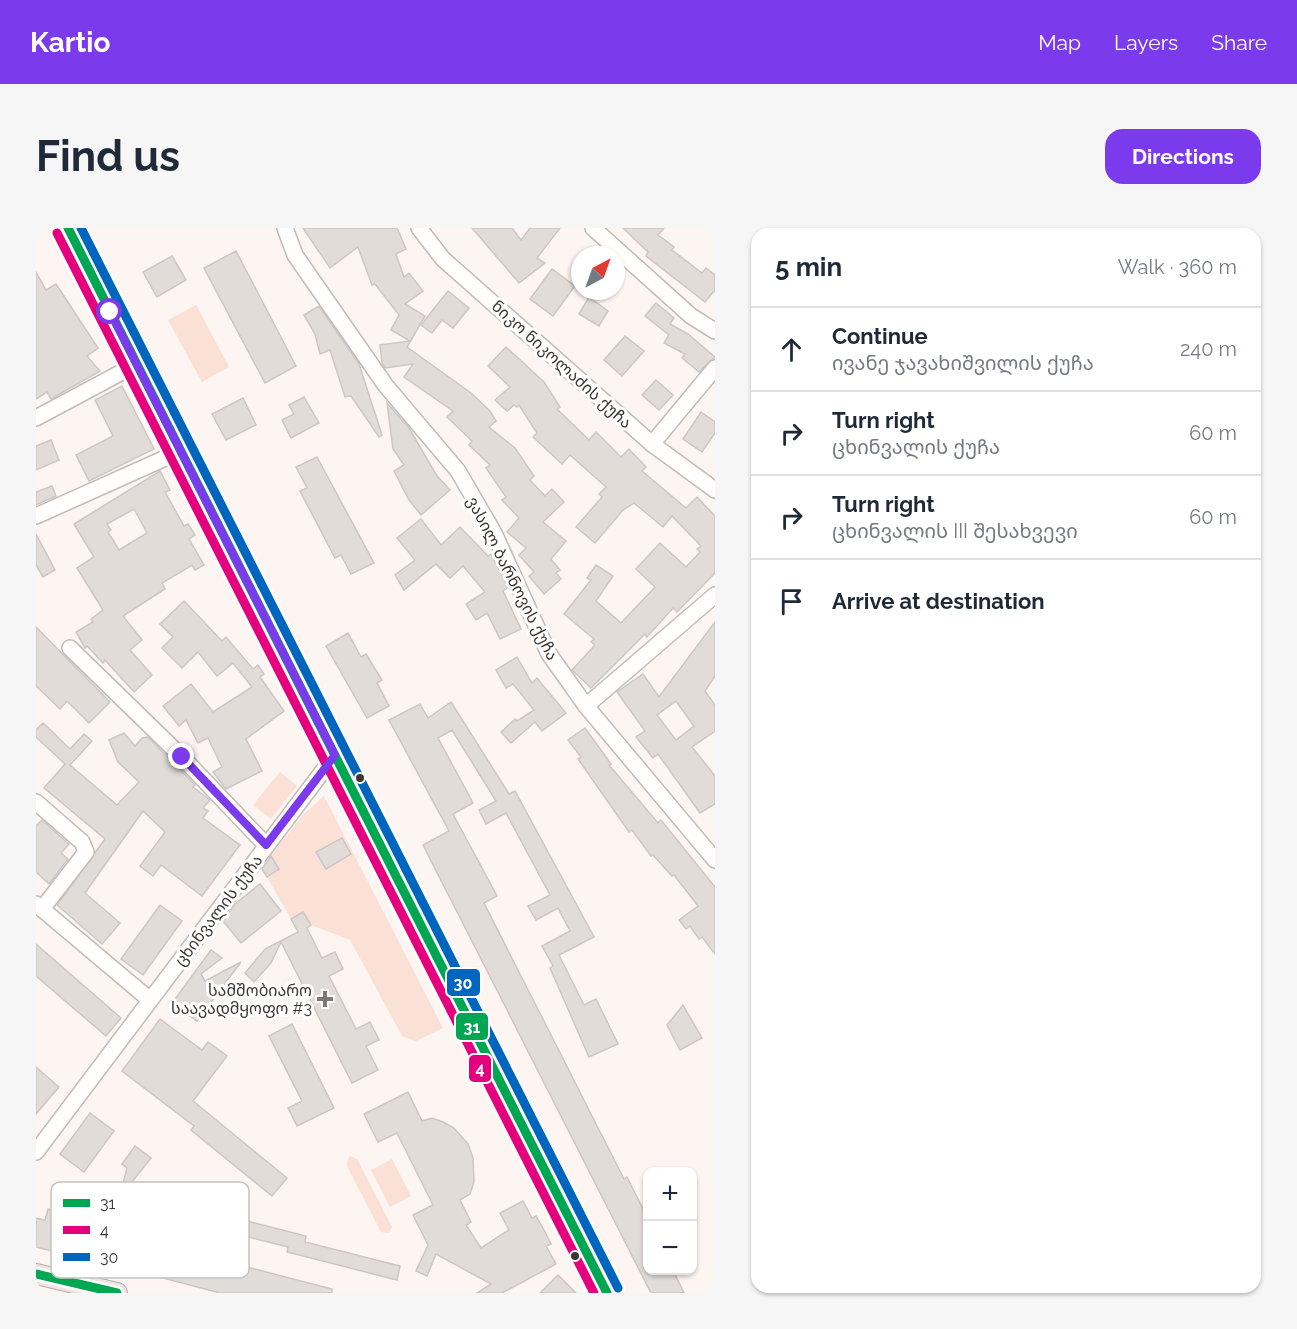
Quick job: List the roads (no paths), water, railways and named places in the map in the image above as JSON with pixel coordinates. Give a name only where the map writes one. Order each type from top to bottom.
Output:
[{"type":"main road","points":[[68,228],[607,1293]]},
{"type":"main road","points":[[36,1274],[51,1278]]},
{"type":"main road","points":[[53,1278],[117,1293]]},
{"type":"street","name":"ვასილ ბარნოვის ქუჩა","points":[[285,228],[295,255],[386,386],[458,471],[494,533],[549,654],[586,706],[715,860]]},
{"type":"street","name":"ნიკო ნიკოლაძის ქუჩა","points":[[419,228],[443,259],[652,444],[715,490]]},
{"type":"street","points":[[593,228],[691,316],[715,331]]},
{"type":"street","points":[[36,418],[137,364]]},
{"type":"street","points":[[652,444],[715,368]]},
{"type":"street","points":[[36,516],[181,451]]},
{"type":"street","points":[[586,706],[715,595]]},
{"type":"street","points":[[70,648],[182,757],[266,845]]},
{"type":"street","name":"ცხინვალის ქუჩა","points":[[36,1152],[335,755]]},
{"type":"street","points":[[36,802],[82,842],[86,852],[39,907],[150,1000]]},
{"type":"place","name":"სამშობიარო საავადმყოფო #3","points":[[325,999]]}]
